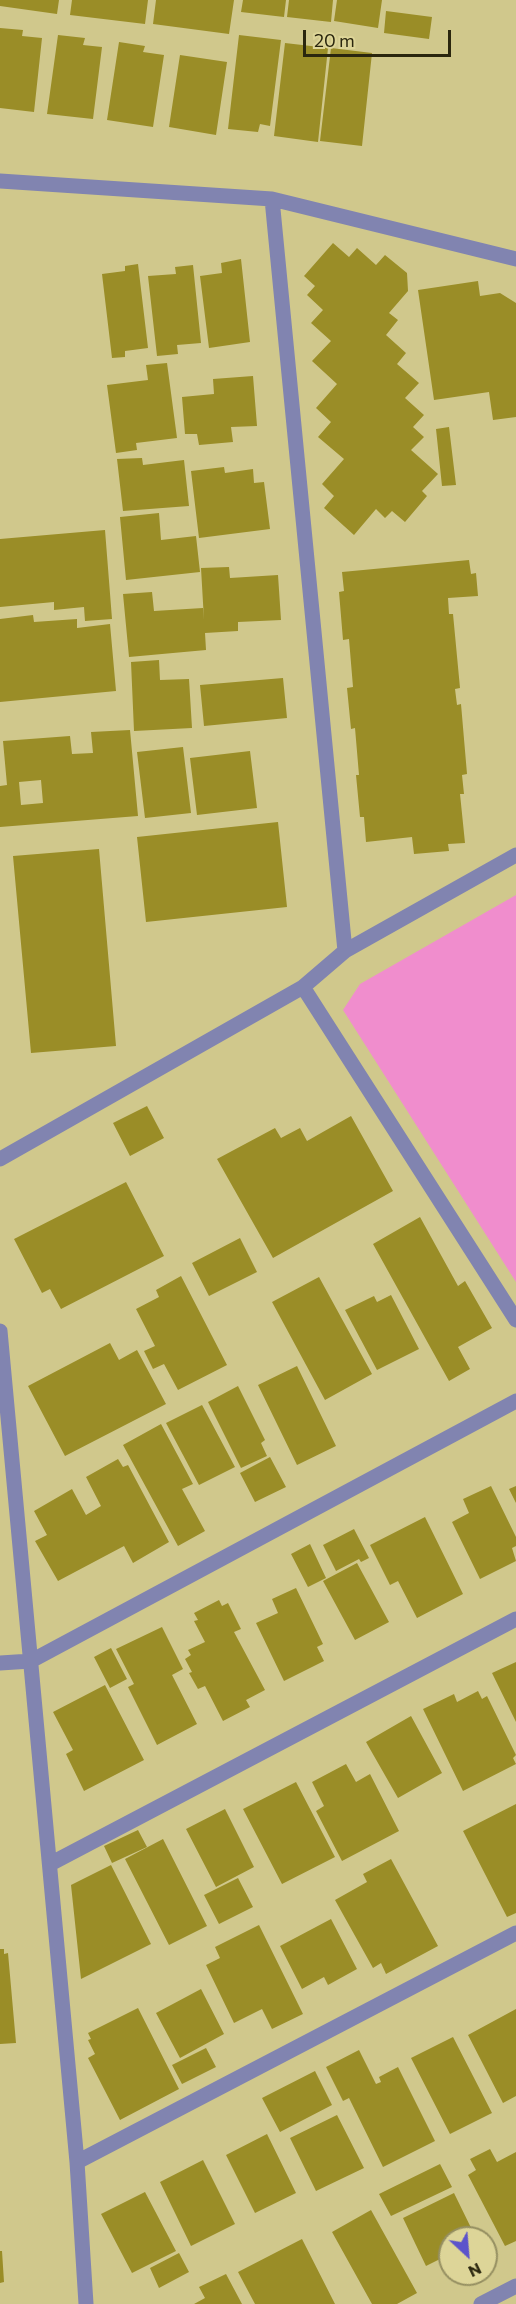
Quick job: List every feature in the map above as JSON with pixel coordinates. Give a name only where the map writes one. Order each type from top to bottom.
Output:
[{"type":"street","points":[[0,181],[272,198],[516,259]]},
{"type":"street","points":[[272,198],[345,951]]},
{"type":"street","points":[[0,1159],[303,987],[345,951],[516,855]]},
{"type":"street","points":[[303,987],[516,1320]]},
{"type":"street","points":[[0,1331],[77,2162],[86,2304]]},
{"type":"street","points":[[0,1663],[31,1661],[516,1401]]},
{"type":"street","points":[[50,1864],[516,1619]]},
{"type":"street","points":[[77,2162],[516,1933]]},
{"type":"street","points":[[481,2304],[516,2286]]},
{"type":"shaded area","points":[[516,895],[516,1282],[343,1010],[360,984]]},
{"type":"building","points":[[0,0],[59,0],[57,14],[0,6]]},
{"type":"building","points":[[72,0],[148,0],[145,24],[70,15]]},
{"type":"building","points":[[156,0],[234,0],[229,34],[153,24]]},
{"type":"building","points":[[243,0],[286,0],[284,17],[241,12]]},
{"type":"building","points":[[289,0],[333,0],[331,22],[287,17]]},
{"type":"building","points":[[337,0],[382,0],[378,28],[334,21]]},
{"type":"building","points":[[386,11],[432,17],[429,39],[384,33]]},
{"type":"building","points":[[0,28],[23,30],[22,36],[42,38],[34,112],[0,108]]},
{"type":"building","points":[[58,35],[85,38],[83,45],[102,47],[93,119],[47,114]]},
{"type":"building","points":[[239,35],[281,40],[270,126],[260,124],[258,132],[228,129]]},
{"type":"building","points":[[119,42],[145,46],[143,52],[164,55],[153,127],[107,120]]},
{"type":"building","points":[[285,43],[328,48],[318,142],[274,136]]},
{"type":"building","points":[[331,48],[372,53],[362,146],[320,141]]},
{"type":"building","points":[[180,55],[227,62],[216,135],[169,127]]},
{"type":"building","points":[[333,243],[349,257],[357,248],[376,265],[385,255],[407,273],[408,291],[389,313],[398,320],[386,335],[406,353],[397,364],[419,383],[405,398],[424,415],[413,427],[424,437],[411,450],[438,474],[422,491],[427,496],[405,522],[392,511],[385,518],[376,509],[354,535],[324,508],[334,496],[322,484],[344,459],[318,437],[331,422],[316,408],[337,384],[312,361],[331,341],[311,323],[323,310],[307,295],[315,286],[304,276]]},
{"type":"building","points":[[241,259],[250,342],[209,348],[200,276],[222,273],[221,263]]},
{"type":"building","points":[[138,264],[148,348],[125,351],[125,357],[112,358],[102,274],[125,271],[125,266]]},
{"type":"building","points":[[193,265],[201,343],[177,345],[178,354],[157,356],[148,276],[176,274],[175,267]]},
{"type":"building","points":[[478,281],[480,296],[500,293],[516,303],[516,417],[493,420],[489,392],[434,400],[418,290]]},
{"type":"building","points":[[167,363],[177,438],[136,443],[137,450],[116,453],[107,385],[148,380],[146,365]]},
{"type":"building","points":[[253,376],[257,426],[231,427],[233,442],[199,445],[197,434],[185,434],[182,397],[214,394],[213,379]]},
{"type":"building","points":[[449,427],[456,485],[442,486],[436,429]]},
{"type":"building","points":[[142,458],[143,465],[184,460],[189,506],[123,511],[117,459]]},
{"type":"building","points":[[224,467],[225,473],[253,469],[254,483],[264,482],[270,529],[199,538],[191,471]]},
{"type":"building","points":[[159,513],[161,540],[196,536],[200,572],[126,580],[120,517]]},
{"type":"building","points":[[105,530],[112,619],[85,621],[84,607],[54,610],[54,602],[0,607],[0,539]]},
{"type":"building","points":[[469,560],[471,574],[476,573],[478,596],[448,598],[449,614],[453,614],[460,688],[455,689],[457,705],[461,704],[467,774],[462,775],[464,794],[460,794],[465,843],[448,844],[449,851],[414,854],[412,837],[366,842],[364,817],[360,817],[355,728],[351,729],[347,688],[353,687],[349,639],[343,640],[339,592],[344,591],[342,572]]},
{"type":"building","points":[[229,567],[230,578],[278,575],[281,620],[238,622],[238,631],[205,633],[206,650],[129,657],[123,594],[152,592],[154,611],[203,608],[204,620],[201,568]]},
{"type":"building","points":[[33,615],[34,622],[77,619],[77,628],[110,624],[116,691],[0,702],[0,619]]},
{"type":"building","points":[[159,660],[160,680],[189,679],[192,728],[134,731],[131,662]]},
{"type":"building","points":[[283,678],[287,718],[204,726],[200,685]]},
{"type":"building","points":[[130,730],[138,816],[0,827],[0,786],[7,785],[3,741],[70,736],[72,754],[93,753],[91,732]],"holes":[[[41,780],[43,803],[21,805],[19,782]]]},
{"type":"building","points":[[183,747],[191,813],[145,818],[137,752]]},
{"type":"building","points":[[250,751],[257,808],[197,815],[190,758]]},
{"type":"building","points":[[278,822],[287,907],[146,922],[137,837]]},
{"type":"building","points":[[99,849],[116,1046],[31,1053],[13,856]]},
{"type":"building","points":[[147,1106],[164,1138],[130,1156],[113,1123]]},
{"type":"building","points":[[351,1116],[393,1191],[273,1258],[217,1159],[275,1128],[281,1138],[300,1128],[307,1141]]},
{"type":"building","points":[[126,1182],[164,1256],[61,1309],[50,1289],[42,1293],[14,1239]]},
{"type":"building","points":[[420,1217],[458,1286],[465,1281],[492,1328],[458,1347],[470,1369],[449,1381],[373,1244]]},
{"type":"building","points":[[240,1238],[257,1272],[209,1296],[192,1263]]},
{"type":"building","points":[[181,1276],[227,1365],[178,1390],[164,1364],[153,1369],[144,1351],[155,1346],[136,1309],[159,1297],[156,1290]]},
{"type":"building","points":[[319,1277],[372,1374],[325,1400],[272,1302]]},
{"type":"building","points":[[391,1295],[419,1349],[377,1370],[345,1310],[374,1296],[377,1302]]},
{"type":"building","points":[[110,1343],[119,1360],[137,1350],[166,1404],[65,1456],[28,1386]]},
{"type":"building","points":[[297,1366],[336,1446],[297,1465],[258,1385]]},
{"type":"building","points":[[238,1386],[265,1440],[261,1443],[267,1456],[241,1468],[208,1402]]},
{"type":"building","points":[[202,1405],[235,1467],[199,1485],[166,1423]]},
{"type":"building","points":[[161,1424],[193,1484],[182,1489],[205,1531],[178,1546],[123,1445]]},
{"type":"building","points":[[270,1457],[286,1487],[255,1502],[240,1473]]},
{"type":"building","points":[[118,1459],[123,1467],[128,1465],[169,1542],[133,1563],[124,1546],[58,1581],[35,1541],[47,1535],[34,1511],[72,1489],[86,1515],[101,1506],[86,1477]]},
{"type":"building","points":[[491,1486],[516,1537],[516,1546],[512,1548],[516,1561],[480,1579],[452,1522],[469,1513],[463,1499]]},
{"type":"building","points":[[516,1486],[516,1503],[509,1489]]},
{"type":"building","points":[[425,1517],[463,1594],[417,1618],[398,1581],[390,1585],[370,1545]]},
{"type":"building","points":[[354,1529],[369,1558],[361,1562],[359,1559],[336,1571],[323,1545]]},
{"type":"building","points":[[310,1544],[326,1578],[308,1587],[291,1554]]},
{"type":"building","points":[[357,1563],[389,1622],[355,1640],[323,1581]]},
{"type":"building","points":[[296,1588],[323,1644],[317,1647],[324,1661],[284,1681],[256,1623],[278,1613],[272,1599]]},
{"type":"building","points":[[219,1600],[222,1606],[228,1603],[241,1629],[234,1632],[265,1690],[246,1700],[250,1707],[223,1721],[205,1686],[198,1689],[189,1673],[192,1672],[185,1659],[191,1655],[188,1650],[205,1642],[194,1621],[198,1620],[194,1613]]},
{"type":"building","points":[[162,1627],[183,1669],[172,1675],[197,1724],[157,1745],[128,1687],[134,1684],[116,1649]]},
{"type":"building","points":[[111,1648],[127,1679],[110,1688],[94,1657]]},
{"type":"building","points":[[516,1662],[516,1722],[492,1673]]},
{"type":"building","points":[[105,1685],[144,1760],[84,1791],[66,1754],[73,1750],[53,1712]]},
{"type":"building","points":[[478,1691],[482,1699],[487,1696],[516,1755],[513,1758],[516,1764],[463,1791],[423,1709],[454,1694],[457,1702]]},
{"type":"building","points":[[411,1716],[442,1773],[398,1798],[366,1742]]},
{"type":"building","points":[[346,1764],[356,1782],[370,1774],[399,1831],[342,1861],[316,1811],[324,1806],[312,1782]]},
{"type":"building","points":[[296,1782],[335,1857],[282,1884],[243,1809]]},
{"type":"building","points":[[516,1804],[516,1913],[507,1917],[463,1831]]},
{"type":"building","points":[[225,1809],[254,1867],[216,1887],[186,1829]]},
{"type":"building","points":[[138,1830],[147,1847],[112,1863],[104,1846]]},
{"type":"building","points":[[163,1839],[207,1926],[169,1945],[125,1859]]},
{"type":"building","points":[[391,1859],[438,1946],[386,1974],[381,1963],[373,1968],[335,1900],[367,1882],[363,1874]]},
{"type":"building","points":[[111,1865],[151,1944],[81,1979],[71,1885]]},
{"type":"building","points":[[238,1878],[253,1907],[219,1924],[204,1895]]},
{"type":"building","points":[[331,1919],[357,1969],[328,1985],[324,1977],[302,1989],[280,1946]]},
{"type":"building","points":[[259,1925],[303,2014],[272,2029],[262,2009],[234,2023],[206,1965],[220,1958],[215,1947]]},
{"type":"building","points":[[0,1949],[4,1949],[4,1954],[8,1953],[16,2043],[0,2044]]},
{"type":"building","points":[[201,1989],[224,2034],[180,2058],[156,2013]]},
{"type":"building","points":[[138,2008],[179,2089],[120,2120],[88,2058],[95,2054],[88,2040],[91,2039],[88,2033]]},
{"type":"building","points":[[516,2009],[516,2096],[503,2103],[468,2035]]},
{"type":"building","points":[[453,2037],[492,2113],[450,2134],[411,2058]]},
{"type":"building","points":[[206,2048],[216,2067],[182,2084],[172,2065]]},
{"type":"building","points":[[359,2050],[376,2084],[381,2082],[379,2077],[398,2067],[435,2141],[383,2167],[349,2098],[343,2101],[326,2067]]},
{"type":"building","points":[[315,2071],[332,2105],[280,2132],[262,2098]]},
{"type":"building","points":[[337,2115],[364,2168],[316,2191],[290,2138]]},
{"type":"building","points":[[267,2134],[296,2193],[255,2213],[226,2155]]},
{"type":"building","points":[[490,2149],[497,2162],[516,2152],[516,2241],[505,2246],[498,2233],[498,2226],[495,2226],[468,2175],[476,2170],[470,2159]]},
{"type":"building","points":[[203,2160],[235,2224],[191,2246],[160,2182]]},
{"type":"building","points":[[440,2164],[452,2187],[391,2216],[379,2194]]},
{"type":"building","points":[[145,2192],[176,2251],[132,2273],[101,2214]]},
{"type":"building","points":[[454,2193],[470,2226],[438,2226],[438,2260],[426,2266],[403,2218]]},
{"type":"building","points":[[371,2210],[417,2293],[397,2304],[372,2304],[332,2232]]},
{"type":"building","points":[[302,2239],[335,2304],[255,2304],[238,2272]]},
{"type":"building","points":[[0,2251],[2,2251],[4,2282],[0,2283]]},
{"type":"building","points":[[179,2253],[189,2272],[159,2288],[150,2268]]},
{"type":"building","points":[[226,2274],[242,2304],[194,2304],[205,2298],[199,2287]]}]
